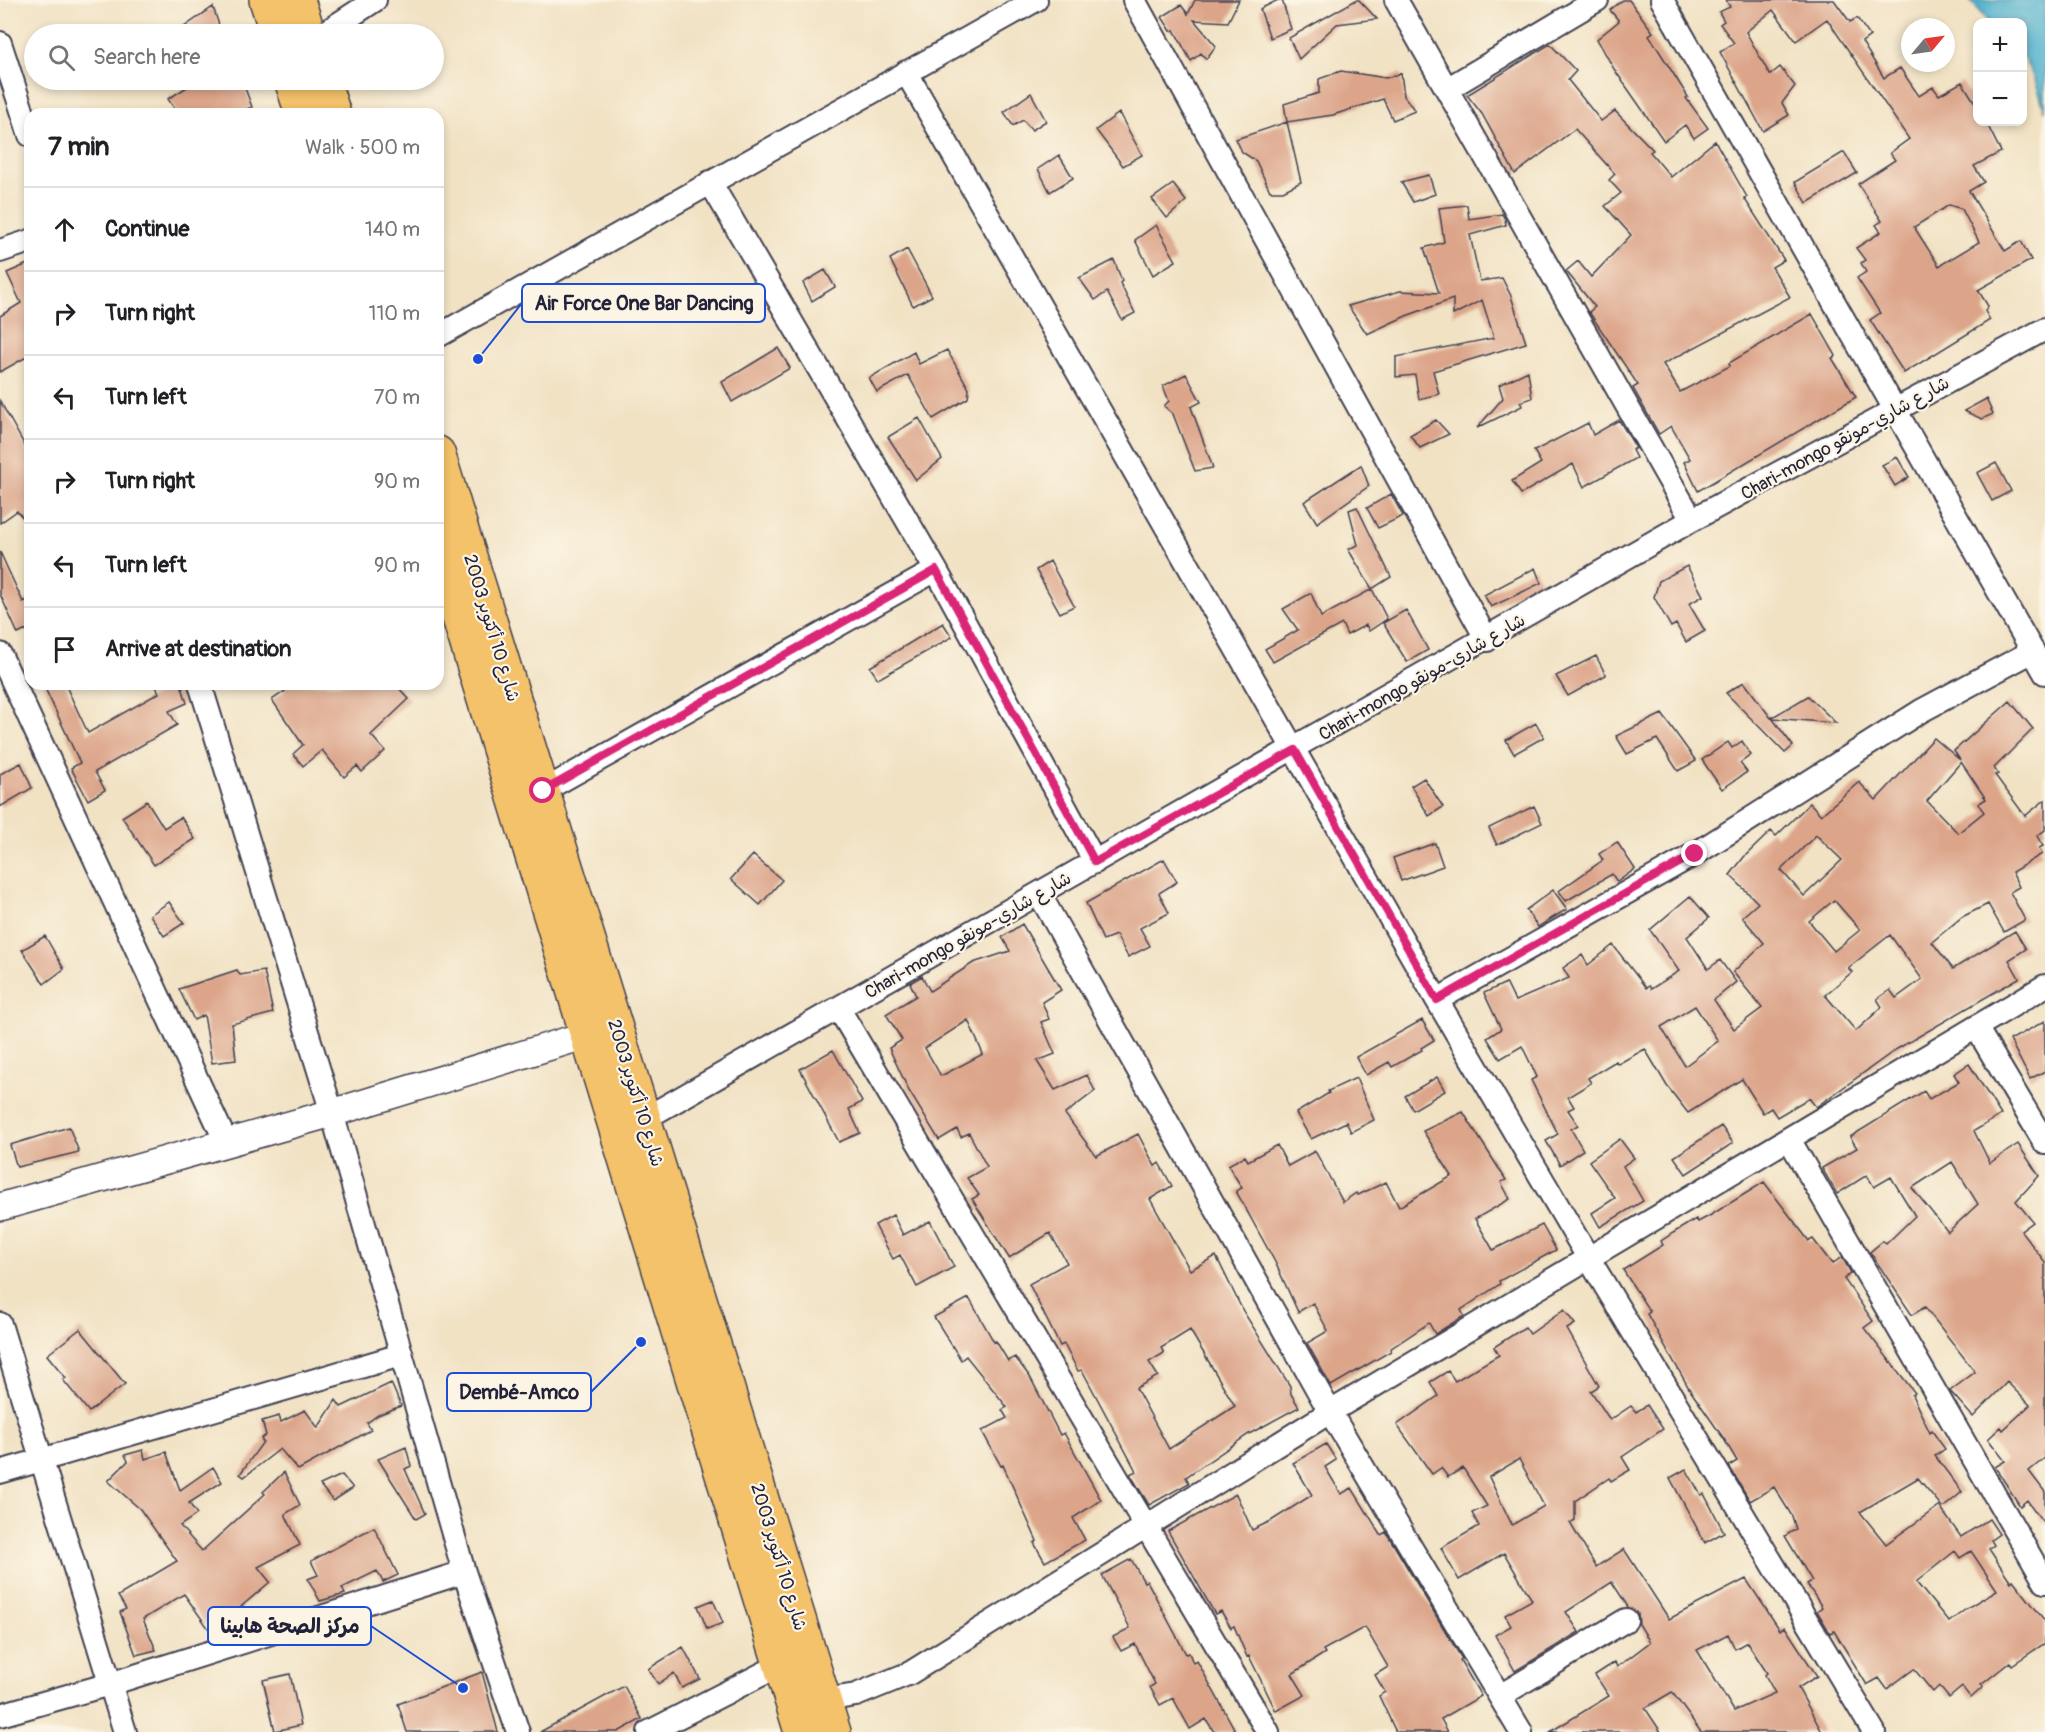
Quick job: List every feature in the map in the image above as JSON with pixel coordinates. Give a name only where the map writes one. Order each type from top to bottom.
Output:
[{"type":"highway","points":[[266,0],[274,24]]},
{"type":"highway","points":[[298,0],[306,24]]},
{"type":"highway","points":[[294,90],[300,108]]},
{"type":"highway","points":[[326,90],[332,108]]},
{"type":"highway","name":"شارع 10 أكتوبر 2003","points":[[444,472],[543,791],[602,1030],[644,1119],[795,1658],[806,1712],[834,1732]]},
{"type":"highway","name":"شارع 10 أكتوبر 2003","points":[[444,568],[602,1030],[795,1658]]},
{"type":"street","points":[[338,24],[375,0]]},
{"type":"street","points":[[444,333],[1036,0]]},
{"type":"street","points":[[1134,0],[1487,640]]},
{"type":"street","points":[[1396,0],[1692,520]]},
{"type":"street","points":[[1447,89],[1597,0]]},
{"type":"street","points":[[1662,0],[1897,409],[2045,673]]},
{"type":"street","points":[[0,43],[24,117]]},
{"type":"street","points":[[906,72],[1437,1000],[1589,1259],[1874,1732]]},
{"type":"street","points":[[710,182],[936,570],[1095,862]]},
{"type":"street","points":[[0,251],[24,243]]},
{"type":"street","name":"Chari-mongo شار ع شاري-مونقو","points":[[644,1119],[1295,750],[1692,520],[2045,328]]},
{"type":"street","points":[[543,791],[936,570]]},
{"type":"street","points":[[1437,1000],[1695,854],[1921,711],[2033,651]]},
{"type":"street","points":[[0,654],[226,1142]]},
{"type":"street","points":[[202,690],[332,1113],[464,1572],[518,1732]]},
{"type":"street","points":[[1040,895],[1330,1412],[1521,1732]]},
{"type":"street","points":[[806,1712],[910,1673],[1330,1412],[2045,986]]},
{"type":"street","points":[[839,1009],[1148,1526],[1268,1732]]},
{"type":"street","points":[[1976,1027],[2045,1143]]},
{"type":"street","points":[[0,1207],[332,1113],[602,1030]]},
{"type":"street","points":[[1789,1139],[2045,1582]]},
{"type":"street","points":[[0,1324],[125,1732]]},
{"type":"street","points":[[0,1472],[401,1355]]},
{"type":"street","points":[[0,1715],[110,1684],[464,1572]]},
{"type":"street","points":[[1500,1696],[1626,1620]]},
{"type":"street","points":[[649,1732],[795,1658]]},
{"type":"water","points":[[1970,0],[2045,0],[2045,111],[2035,80],[2027,65],[2027,18],[1985,18]]},
{"type":"building","points":[[1195,0],[1239,0],[1228,22],[1194,20],[1216,46],[1206,59],[1201,53],[1191,61],[1174,30],[1171,31],[1162,17],[1181,5],[1188,14]]},
{"type":"building","points":[[1282,0],[1291,29],[1270,38],[1260,9]]},
{"type":"building","points":[[1359,0],[1377,19],[1337,24],[1299,59],[1289,38]]},
{"type":"building","points":[[1623,0],[1629,0],[1653,32],[1649,35],[1688,97],[1686,98],[1708,128],[1694,138],[1685,125],[1664,141],[1614,69],[1597,39],[1619,21],[1610,10]]},
{"type":"building","points":[[1726,0],[1834,0],[1850,22],[1857,18],[1870,36],[1862,42],[1884,78],[1900,68],[1919,96],[1933,87],[1939,95],[1962,82],[1973,100],[1973,126],[1988,126],[2001,152],[1974,166],[1984,182],[1969,191],[2005,251],[2021,241],[2031,260],[1978,290],[1988,306],[1985,311],[1990,320],[1904,373],[1870,320],[1880,313],[1857,278],[1866,272],[1861,263],[1865,260],[1856,248],[1881,232],[1876,225],[1882,221],[1858,184],[1895,160],[1890,153],[1909,139],[1827,19],[1796,41],[1773,10],[1746,32],[1770,75],[1780,67],[1795,86],[1782,103],[1789,115],[1763,131],[1720,52],[1734,43],[1720,24],[1724,21],[1719,12],[1730,7]],"holes":[[[1949,205],[1962,209],[1979,242],[1939,266],[1914,227]]]},
{"type":"building","points":[[213,7],[219,24],[188,24]]},
{"type":"building","points":[[1550,44],[1576,71],[1568,80],[1601,121],[1615,111],[1653,150],[1650,152],[1671,177],[1715,141],[1747,197],[1744,198],[1784,260],[1772,267],[1790,297],[1663,364],[1680,392],[1730,366],[1729,363],[1812,314],[1836,356],[1832,358],[1856,397],[1698,491],[1684,462],[1690,459],[1671,426],[1659,434],[1633,388],[1638,385],[1589,312],[1595,307],[1566,271],[1578,261],[1591,277],[1631,235],[1605,206],[1621,193],[1609,180],[1615,174],[1575,129],[1515,174],[1482,114],[1467,95]]},
{"type":"building","points":[[1341,71],[1386,78],[1401,73],[1404,96],[1415,111],[1393,120],[1383,99],[1333,115],[1287,122],[1284,104],[1319,93],[1319,79]]},
{"type":"building","points":[[182,90],[246,90],[252,107],[174,108],[168,99]]},
{"type":"building","points":[[1031,93],[1046,121],[1032,130],[1023,120],[1013,126],[1004,112]]},
{"type":"building","points":[[1119,113],[1142,155],[1123,166],[1096,130]]},
{"type":"building","points":[[1287,122],[1301,182],[1283,191],[1270,191],[1256,161],[1242,152],[1236,139]]},
{"type":"building","points":[[1844,152],[1857,173],[1807,203],[1795,182]]},
{"type":"building","points":[[1059,155],[1073,178],[1050,192],[1038,169]]},
{"type":"building","points":[[1429,175],[1435,194],[1413,202],[1401,182]]},
{"type":"building","points":[[1173,184],[1186,201],[1167,218],[1152,199]]},
{"type":"building","points":[[1467,205],[1469,219],[1502,214],[1505,219],[1506,225],[1470,235],[1480,281],[1502,278],[1511,296],[1526,343],[1433,371],[1439,394],[1419,399],[1415,375],[1396,377],[1396,357],[1494,338],[1482,300],[1453,315],[1453,299],[1406,316],[1367,334],[1348,306],[1400,291],[1439,293],[1424,248],[1444,242],[1439,208]]},
{"type":"building","points":[[1156,225],[1176,261],[1153,275],[1135,240]]},
{"type":"building","points":[[907,249],[932,296],[913,306],[890,259]]},
{"type":"building","points":[[1114,260],[1122,281],[1120,283],[1135,313],[1122,320],[1107,292],[1095,300],[1079,278]]},
{"type":"building","points":[[24,266],[24,358],[0,372],[0,316],[21,303],[7,273]]},
{"type":"building","points":[[825,270],[835,287],[812,301],[803,283]]},
{"type":"building","points":[[778,348],[790,368],[732,402],[722,382]]},
{"type":"building","points":[[947,350],[969,389],[968,398],[933,419],[908,375],[877,392],[869,378],[914,352],[919,364]]},
{"type":"building","points":[[1528,371],[1532,398],[1520,402],[1522,406],[1477,428],[1503,398],[1499,385]]},
{"type":"building","points":[[1186,374],[1201,402],[1191,407],[1213,468],[1195,471],[1173,414],[1164,406],[1169,401],[1163,386]]},
{"type":"building","points":[[1986,399],[1993,414],[1982,419],[1964,411]]},
{"type":"building","points":[[0,401],[24,444],[24,519],[17,511],[0,523]]},
{"type":"building","points":[[919,418],[942,459],[916,480],[888,437]]},
{"type":"building","points":[[1436,420],[1449,434],[1420,448],[1410,435]]},
{"type":"building","points":[[1619,420],[1636,448],[1632,450],[1636,458],[1584,487],[1573,464],[1521,494],[1512,481],[1541,463],[1534,451],[1588,423],[1593,435]]},
{"type":"building","points":[[1897,457],[1909,477],[1895,486],[1882,465]]},
{"type":"building","points":[[1996,463],[2011,491],[1992,501],[1977,473]]},
{"type":"building","points":[[1361,465],[1369,486],[1317,523],[1304,502]]},
{"type":"building","points":[[1391,494],[1403,516],[1378,528],[1367,508]]},
{"type":"building","points":[[1357,507],[1391,577],[1372,589],[1348,549],[1358,545],[1349,510]]},
{"type":"building","points":[[0,552],[24,602],[24,631],[18,634],[0,594]]},
{"type":"building","points":[[1050,561],[1074,606],[1060,613],[1036,570]]},
{"type":"building","points":[[1687,566],[1703,596],[1689,604],[1705,631],[1686,642],[1676,624],[1671,627],[1654,597],[1659,581]]},
{"type":"building","points":[[1535,568],[1541,583],[1491,607],[1484,595]]},
{"type":"building","points":[[1372,589],[1387,619],[1369,631],[1366,625],[1347,635],[1342,624],[1273,662],[1265,649],[1298,630],[1283,609],[1311,593],[1321,617]]},
{"type":"building","points":[[1406,610],[1428,650],[1407,662],[1383,623]]},
{"type":"building","points":[[943,623],[952,637],[878,679],[870,667]]},
{"type":"building","points":[[1596,656],[1606,675],[1568,696],[1556,676]]},
{"type":"building","points":[[1744,682],[1771,718],[1808,696],[1836,723],[1772,718],[1793,746],[1785,753],[1726,693]]},
{"type":"building","points":[[46,690],[68,690],[88,733],[159,693],[158,690],[183,690],[187,703],[169,711],[177,725],[95,772],[105,790],[88,800],[71,768],[80,763]]},
{"type":"building","points":[[401,690],[409,699],[371,735],[385,751],[362,772],[357,766],[344,777],[322,750],[303,766],[293,754],[303,745],[272,700],[285,691]]},
{"type":"building","points":[[2010,701],[2033,729],[1994,768],[1998,774],[1995,775],[2025,816],[2045,800],[2045,830],[2037,836],[2043,846],[2039,848],[2042,854],[2012,872],[2019,887],[2010,892],[2025,920],[2004,932],[1988,904],[1962,917],[1932,942],[1953,969],[2015,931],[2026,949],[2009,960],[2019,978],[1897,1049],[1816,1107],[1809,1098],[1777,1117],[1771,1108],[1763,1113],[1742,1079],[1688,1113],[1667,1086],[1645,1049],[1618,1064],[1616,1061],[1588,1078],[1591,1083],[1568,1097],[1574,1107],[1568,1110],[1578,1125],[1571,1129],[1583,1150],[1560,1165],[1546,1141],[1558,1134],[1531,1080],[1537,1077],[1522,1046],[1500,1059],[1487,1038],[1501,1029],[1484,993],[1506,983],[1515,1001],[1569,978],[1563,968],[1582,955],[1588,965],[1613,945],[1646,988],[1649,986],[1651,989],[1679,971],[1650,930],[1690,896],[1709,918],[1687,937],[1708,969],[1720,960],[1736,982],[1714,1000],[1734,1029],[1762,1008],[1733,972],[1764,943],[1742,917],[1758,903],[1730,875],[1744,857],[1771,831],[1776,836],[1810,803],[1821,815],[1859,782],[1876,800],[1934,738],[1960,760],[1954,751]],"holes":[[[1961,762],[1986,799],[1978,804],[1984,812],[1958,833],[1927,801]],[[1816,835],[1842,860],[1804,896],[1781,870]],[[1834,900],[1860,930],[1834,951],[1809,921]],[[1890,935],[1922,979],[1896,998],[1890,990],[1877,999],[1882,1007],[1856,1031],[1825,995],[1852,972],[1848,968]],[[1695,1006],[1718,1041],[1685,1066],[1661,1027]]]},
{"type":"building","points":[[1662,714],[1696,761],[1678,771],[1657,739],[1627,754],[1616,736]]},
{"type":"building","points":[[1536,723],[1544,737],[1514,754],[1506,740]]},
{"type":"building","points":[[1742,741],[1751,755],[1740,763],[1747,772],[1722,789],[1702,760],[1728,742],[1732,748]]},
{"type":"building","points":[[21,763],[32,788],[0,807],[0,774]]},
{"type":"building","points":[[1424,778],[1443,807],[1429,816],[1411,786]]},
{"type":"building","points":[[147,801],[164,828],[181,817],[195,839],[154,865],[122,817]]},
{"type":"building","points":[[1534,806],[1542,823],[1497,845],[1489,828]]},
{"type":"building","points":[[1617,842],[1635,869],[1617,882],[1612,874],[1566,901],[1559,891],[1603,860],[1599,854]]},
{"type":"building","points":[[1435,843],[1443,866],[1401,881],[1393,858]]},
{"type":"building","points":[[753,855],[782,880],[760,905],[731,879]]},
{"type":"building","points":[[1164,859],[1177,882],[1159,893],[1169,913],[1140,928],[1150,946],[1128,957],[1116,935],[1103,940],[1086,903]]},
{"type":"building","points":[[1553,890],[1567,909],[1538,927],[1526,910]]},
{"type":"building","points":[[169,902],[184,923],[164,936],[150,915]]},
{"type":"building","points":[[1022,924],[1061,990],[1042,1002],[1049,1019],[1041,1022],[1055,1054],[1037,1061],[1055,1090],[1087,1075],[1095,1091],[1065,1114],[1096,1156],[1138,1134],[1155,1166],[1159,1163],[1172,1186],[1150,1199],[1190,1270],[1216,1256],[1243,1311],[1290,1386],[1291,1394],[1299,1407],[1249,1434],[1186,1477],[1189,1483],[1149,1505],[1130,1474],[1136,1471],[1082,1370],[1078,1371],[1064,1344],[1060,1346],[1029,1284],[1067,1263],[1050,1233],[1009,1258],[972,1199],[979,1195],[967,1178],[987,1167],[969,1133],[961,1137],[957,1129],[939,1140],[909,1091],[889,1048],[902,1040],[886,1014],[916,996],[910,983],[922,976],[930,991],[973,963],[1010,951],[1002,937]],"holes":[[[968,1020],[983,1054],[941,1076],[925,1048]],[[1190,1330],[1235,1406],[1169,1449],[1136,1388],[1158,1376],[1149,1362],[1164,1353],[1161,1348]]]},
{"type":"building","points":[[45,936],[64,969],[44,984],[22,950]]},
{"type":"building","points":[[237,970],[240,975],[264,971],[273,1013],[232,1024],[236,1060],[212,1063],[204,1015],[194,1020],[179,989]]},
{"type":"building","points":[[1422,1020],[1434,1040],[1421,1048],[1422,1050],[1392,1067],[1389,1062],[1366,1075],[1356,1057]]},
{"type":"building","points":[[2045,1021],[2045,1071],[2030,1079],[2010,1040]]},
{"type":"building","points":[[833,1050],[862,1102],[849,1109],[860,1133],[839,1142],[800,1069]]},
{"type":"building","points":[[1969,1064],[2001,1115],[1974,1131],[1990,1163],[2018,1144],[2039,1176],[2016,1201],[2033,1222],[2021,1231],[2045,1262],[2045,1458],[2029,1471],[2045,1492],[2045,1525],[2027,1500],[2020,1506],[1995,1467],[2005,1461],[1988,1439],[2001,1427],[2003,1430],[2030,1405],[2007,1382],[1973,1417],[1950,1391],[1975,1372],[1925,1307],[1912,1315],[1870,1252],[1883,1241],[1886,1244],[1915,1216],[1891,1177],[1874,1187],[1867,1175],[1837,1194],[1822,1168],[1857,1148],[1850,1137],[1924,1091],[1929,1099],[1959,1082],[1954,1074]],"holes":[[[1952,1162],[1978,1204],[1948,1232],[1912,1188]]]},
{"type":"building","points":[[1437,1077],[1445,1091],[1413,1110],[1405,1096]]},
{"type":"building","points":[[1356,1078],[1374,1120],[1351,1132],[1346,1122],[1311,1139],[1296,1113],[1329,1093],[1328,1091]]},
{"type":"building","points":[[1463,1112],[1506,1180],[1501,1182],[1510,1199],[1475,1219],[1493,1250],[1542,1225],[1556,1250],[1499,1281],[1500,1284],[1461,1310],[1464,1316],[1435,1334],[1429,1323],[1390,1349],[1391,1351],[1331,1386],[1307,1343],[1328,1331],[1313,1303],[1298,1312],[1275,1262],[1236,1191],[1242,1188],[1228,1165],[1245,1156],[1248,1161],[1277,1145],[1288,1166],[1315,1151],[1343,1202],[1356,1193],[1358,1195],[1386,1182],[1399,1207],[1452,1176],[1423,1131]]},
{"type":"building","points":[[1721,1126],[1733,1143],[1686,1174],[1674,1157]]},
{"type":"building","points":[[69,1127],[79,1152],[17,1167],[10,1145]]},
{"type":"building","points":[[1620,1139],[1634,1158],[1623,1166],[1643,1201],[1600,1227],[1592,1213],[1615,1198],[1589,1161]]},
{"type":"building","points":[[1764,1182],[1809,1241],[1813,1239],[1832,1264],[1842,1257],[1851,1273],[1844,1279],[1873,1321],[1864,1328],[1915,1393],[1912,1395],[1930,1433],[1932,1431],[1945,1449],[1935,1456],[1962,1492],[1943,1508],[1918,1478],[1860,1512],[1886,1544],[1939,1506],[1961,1537],[1989,1519],[1999,1534],[1991,1540],[1994,1545],[1989,1549],[2011,1582],[2013,1580],[2045,1621],[2045,1643],[2012,1665],[2010,1662],[1981,1685],[1983,1687],[1971,1698],[1962,1687],[1949,1698],[1939,1686],[1933,1692],[1914,1669],[1887,1689],[1879,1678],[1867,1685],[1834,1631],[1830,1633],[1817,1611],[1822,1607],[1807,1584],[1812,1581],[1785,1536],[1796,1529],[1792,1516],[1774,1487],[1750,1501],[1729,1466],[1737,1461],[1690,1390],[1647,1314],[1650,1312],[1623,1270],[1663,1245],[1661,1241],[1673,1233],[1696,1219],[1698,1222]],"holes":[[[1955,1551],[1960,1558],[1971,1551],[1997,1590],[1949,1622],[1916,1582]]]},
{"type":"building","points":[[893,1215],[903,1235],[930,1221],[954,1267],[917,1287],[900,1255],[893,1259],[875,1225]]},
{"type":"building","points":[[969,1298],[994,1342],[996,1341],[1008,1361],[1015,1357],[1030,1377],[1060,1435],[1064,1433],[1101,1500],[1073,1518],[1085,1540],[1045,1562],[1034,1543],[1037,1541],[1003,1465],[1001,1466],[982,1431],[1007,1418],[1002,1410],[1007,1407],[966,1356],[961,1360],[934,1317]]},
{"type":"building","points":[[1564,1310],[1575,1324],[1567,1329],[1599,1386],[1591,1391],[1610,1420],[1631,1406],[1636,1412],[1647,1405],[1663,1429],[1622,1457],[1630,1470],[1611,1481],[1609,1478],[1575,1501],[1575,1520],[1570,1523],[1596,1567],[1624,1549],[1669,1619],[1746,1579],[1780,1630],[1785,1627],[1817,1676],[1798,1688],[1822,1732],[1701,1732],[1672,1692],[1645,1708],[1661,1732],[1550,1732],[1609,1696],[1595,1675],[1615,1662],[1617,1667],[1650,1642],[1639,1624],[1638,1614],[1628,1607],[1612,1582],[1566,1612],[1579,1632],[1515,1671],[1495,1635],[1511,1626],[1505,1615],[1532,1600],[1504,1553],[1459,1580],[1441,1548],[1479,1526],[1472,1513],[1487,1506],[1463,1468],[1448,1477],[1441,1468],[1432,1474],[1397,1425],[1438,1396],[1430,1382],[1448,1371],[1455,1381],[1499,1355],[1494,1347],[1525,1327],[1530,1334]],"holes":[[[1519,1459],[1544,1506],[1512,1525],[1489,1477]],[[1728,1634],[1735,1649],[1747,1642],[1767,1673],[1765,1675],[1775,1693],[1734,1711],[1697,1650]]]},
{"type":"building","points":[[80,1329],[125,1384],[89,1412],[63,1380],[66,1378],[47,1355]]},
{"type":"building","points":[[391,1383],[401,1406],[378,1415],[367,1423],[371,1430],[298,1470],[280,1449],[244,1477],[240,1474],[263,1442],[261,1439],[266,1435],[262,1421],[279,1416],[281,1422],[305,1410],[318,1428],[336,1400],[341,1407]]},
{"type":"building","points":[[1326,1444],[1336,1460],[1325,1467],[1341,1494],[1352,1488],[1381,1535],[1386,1532],[1462,1659],[1460,1660],[1481,1696],[1441,1719],[1448,1732],[1396,1732],[1379,1696],[1385,1692],[1375,1675],[1388,1667],[1365,1627],[1323,1650],[1325,1653],[1292,1674],[1305,1695],[1276,1711],[1249,1656],[1247,1657],[1234,1626],[1231,1628],[1221,1611],[1215,1614],[1168,1531],[1236,1494],[1252,1530],[1271,1521],[1312,1495],[1293,1463]]},
{"type":"building","points":[[406,1447],[411,1466],[405,1469],[425,1514],[416,1519],[378,1459]]},
{"type":"building","points":[[143,1450],[145,1459],[166,1452],[180,1490],[213,1467],[222,1482],[189,1503],[197,1514],[180,1526],[202,1551],[265,1494],[263,1492],[284,1472],[300,1505],[285,1514],[300,1545],[258,1567],[270,1582],[211,1632],[184,1594],[143,1619],[156,1650],[136,1655],[120,1612],[126,1609],[118,1596],[177,1561],[140,1509],[108,1481],[128,1461],[125,1455]]},
{"type":"building","points":[[1686,1469],[1701,1495],[1704,1494],[1724,1532],[1705,1543],[1670,1478]]},
{"type":"building","points":[[342,1475],[353,1488],[333,1501],[320,1485]]},
{"type":"building","points":[[374,1527],[398,1575],[383,1582],[377,1571],[342,1588],[345,1594],[320,1601],[308,1579],[318,1575],[311,1561]]},
{"type":"building","points":[[1131,1559],[1144,1582],[1147,1581],[1186,1654],[1189,1653],[1193,1663],[1197,1661],[1236,1732],[1214,1732],[1206,1719],[1190,1729],[1173,1698],[1160,1705],[1150,1687],[1155,1684],[1135,1644],[1121,1651],[1113,1637],[1130,1628],[1102,1575]]},
{"type":"building","points":[[713,1600],[723,1623],[707,1629],[698,1606]]},
{"type":"building","points":[[683,1647],[700,1679],[682,1688],[674,1673],[658,1684],[648,1669]]},
{"type":"building","points":[[482,1672],[498,1732],[407,1732],[398,1704]]},
{"type":"building","points":[[290,1674],[301,1725],[275,1731],[263,1680]]},
{"type":"building","points":[[624,1686],[642,1719],[618,1732],[540,1732]]},
{"type":"place","name":"Air Force One Bar Dancing","points":[[478,359]]},
{"type":"place","name":"Dembé-Amco","points":[[641,1342]]},
{"type":"place","name":"مركز الصحة هابينا","points":[[463,1688]]},
{"type":"route","points":[[543,791],[936,570],[1095,862],[1295,750],[1437,1000],[1695,854]]}]
